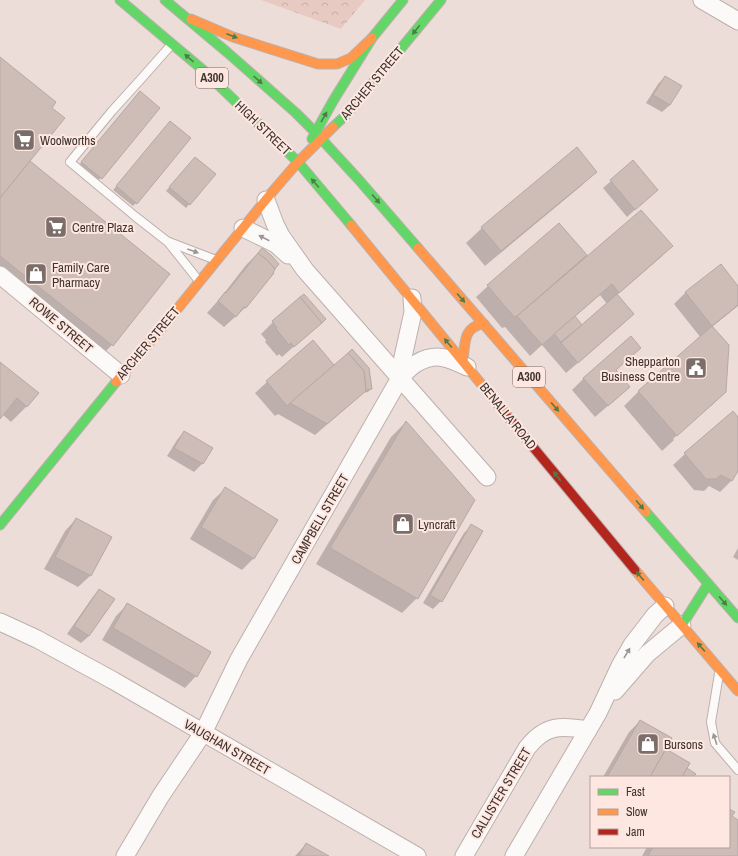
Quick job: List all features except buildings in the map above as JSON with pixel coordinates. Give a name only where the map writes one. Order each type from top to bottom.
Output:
[{"type":"main road","name":"HIGH STREET","points":[[120,0],[172,43],[224,90],[298,162]]},
{"type":"main road","name":"A300","points":[[165,0],[244,67],[319,135],[738,618]]},
{"type":"main road","name":"ARCHER STREET","points":[[319,135],[333,101],[372,38],[403,0]]},
{"type":"main road","name":"ARCHER STREET","points":[[0,525],[319,135],[351,109],[441,0]]},
{"type":"main road","points":[[183,15],[233,37],[318,64],[337,64],[351,58],[372,38]]},
{"type":"main road","name":"BENALLA ROAD","points":[[298,162],[412,298],[575,499],[668,604],[682,625],[738,691]]},
{"type":"main road","points":[[467,365],[466,337],[472,327],[478,324],[484,324]]},
{"type":"main road","points":[[690,593],[708,584]]},
{"type":"main road","points":[[682,625],[708,584]]},
{"type":"street","points":[[702,0],[738,21]]},
{"type":"street","points":[[266,200],[274,224],[280,236],[305,270],[487,477]]},
{"type":"street","points":[[243,228],[276,244],[305,270]]},
{"type":"street","name":"ROWE STREET","points":[[0,275],[121,376]]},
{"type":"street","points":[[400,378],[412,312],[412,298]]},
{"type":"street","points":[[400,378],[416,363],[427,358],[441,356],[467,365]]},
{"type":"street","name":"CAMPBELL STREET","points":[[125,856],[400,378]]},
{"type":"street","points":[[514,856],[598,713],[620,666],[632,645],[655,615],[668,604]]},
{"type":"street","name":"VAUGHAN STREET","points":[[0,614],[37,639]]},
{"type":"street","name":"VAUGHAN STREET","points":[[0,622],[37,639],[114,681],[417,856]]},
{"type":"street","points":[[598,713],[627,676],[647,654],[682,625]]},
{"type":"street","name":"CALLISTER STREET","points":[[464,856],[527,748],[532,742],[547,730],[570,727],[588,730]]},
{"type":"lane","points":[[172,43],[112,111],[70,162],[168,242],[199,282]]},
{"type":"lane","points":[[168,242],[217,260]]},
{"type":"lane","points":[[720,670],[711,722],[715,743],[738,770]]},
{"type":"green space","points":[[261,0],[365,0],[341,29]]},
{"type":"traffic: fast","points":[[120,0],[203,70],[298,162],[351,225]]},
{"type":"traffic: fast","points":[[165,0],[296,113],[359,180],[418,248]]},
{"type":"traffic: fast","points":[[312,139],[333,101],[372,38],[403,0]]},
{"type":"traffic: fast","points":[[333,127],[346,115],[441,0]]},
{"type":"traffic: fast","points":[[0,525],[116,382]]},
{"type":"traffic: fast","points":[[646,512],[738,618]]},
{"type":"traffic: fast","points":[[682,625],[708,584]]},
{"type":"traffic: slow","points":[[191,19],[233,37],[318,64],[337,64],[351,58],[372,38]]},
{"type":"traffic: slow","points":[[116,382],[273,191],[298,162],[333,127]]},
{"type":"traffic: slow","points":[[351,225],[509,418]]},
{"type":"traffic: slow","points":[[418,248],[646,512]]},
{"type":"traffic: slow","points":[[463,361],[466,337],[472,328],[477,325],[484,324]]},
{"type":"traffic: slow","points":[[635,570],[738,691]]},
{"type":"traffic: jam","points":[[509,418],[635,570]]},
{"type":"place","name":"Woolworths","points":[[24,140]]},
{"type":"place","name":"Centre Plaza","points":[[56,227]]},
{"type":"place","name":"Family Care Pharmacy","points":[[36,274]]},
{"type":"place","name":"Shepparton Business Centre","points":[[696,368]]},
{"type":"place","name":"Lyncraft","points":[[403,524]]},
{"type":"place","name":"Bursons","points":[[648,744]]}]
